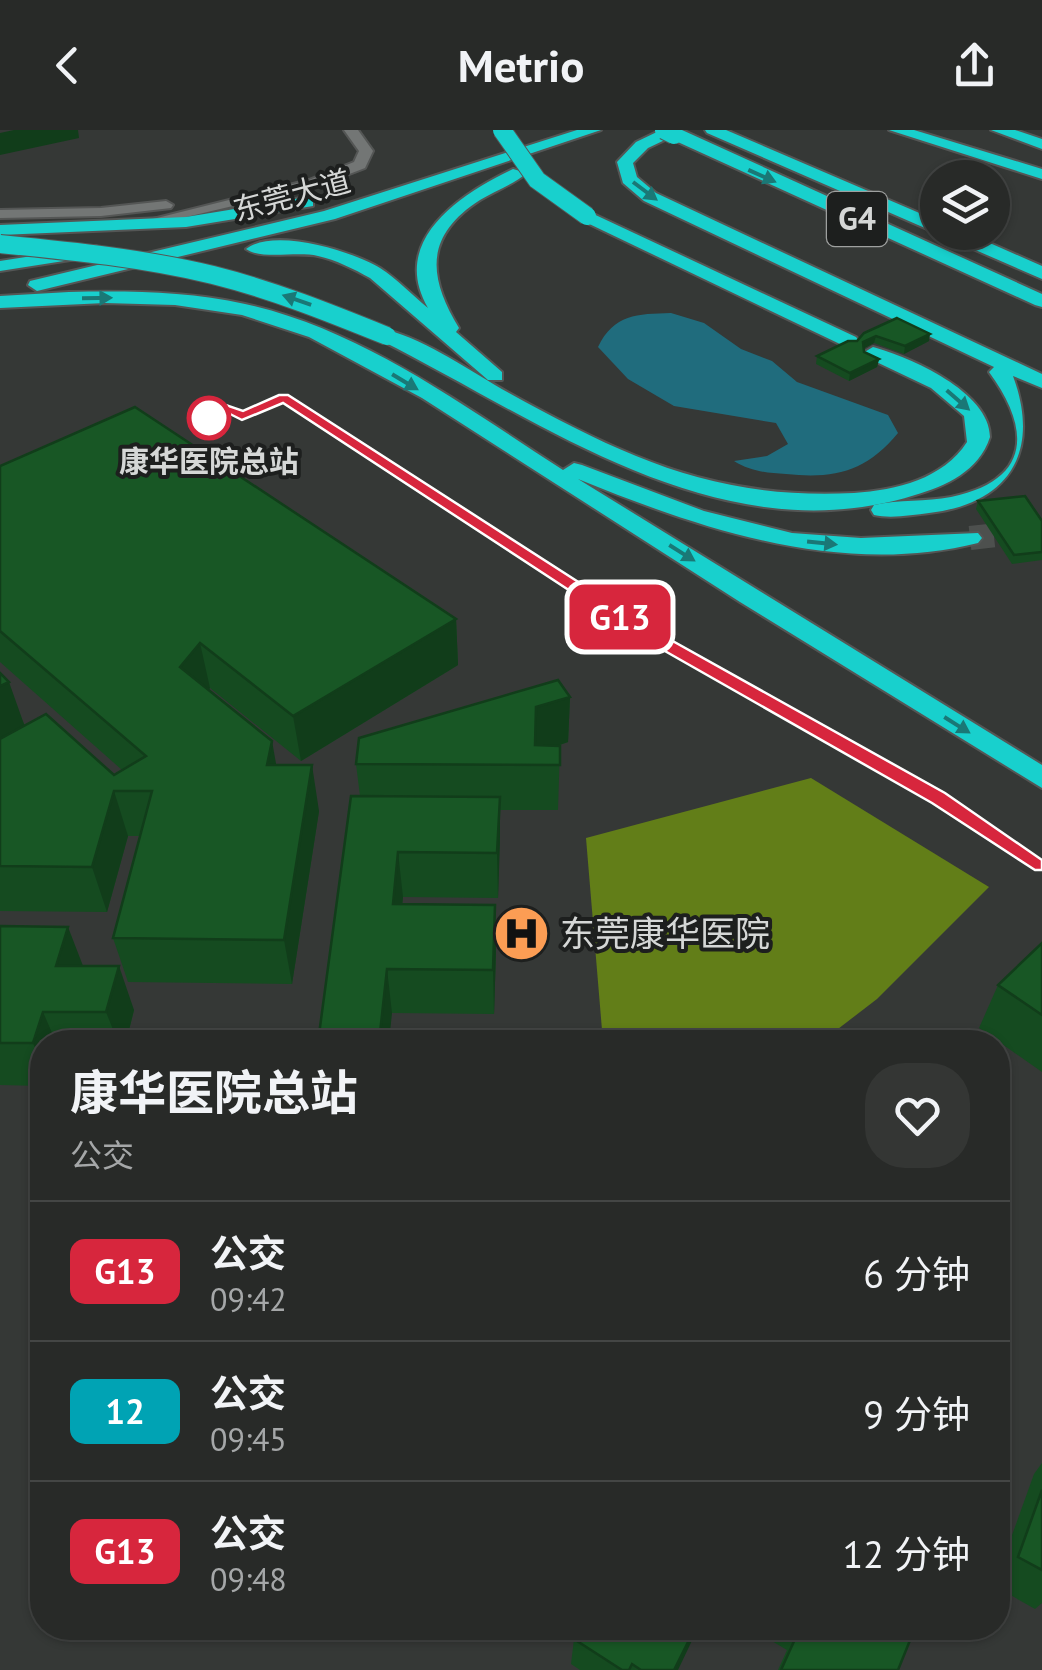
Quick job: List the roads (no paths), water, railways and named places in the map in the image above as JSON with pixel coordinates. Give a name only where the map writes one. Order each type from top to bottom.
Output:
[{"type":"highway","points":[[502,130],[531,177],[544,190],[587,216],[849,341]]},
{"type":"highway","name":"东莞大道","points":[[0,266],[219,228],[384,186],[557,130]]},
{"type":"highway","name":"东莞大道","points":[[0,292],[233,241],[399,195],[593,130]]},
{"type":"highway","name":"G4","points":[[713,130],[920,220]]},
{"type":"highway","points":[[896,130],[1042,174]]},
{"type":"highway","points":[[999,130],[1042,144]]},
{"type":"highway","points":[[671,132],[642,145],[625,162],[629,179],[637,187],[685,216],[1042,382]]},
{"type":"highway","name":"G4","points":[[671,132],[1042,302]]},
{"type":"highway","points":[[233,241],[394,204],[625,135]]},
{"type":"highway","points":[[466,350],[437,310],[426,282],[428,241],[453,210],[486,187],[562,156]]},
{"type":"highway","points":[[0,230],[122,228],[250,214],[384,186]]},
{"type":"highway","points":[[0,244],[167,265],[304,302],[458,369],[560,427],[652,472],[727,494],[809,510],[928,508],[980,496],[1012,479],[1032,454],[1040,436],[1039,413],[1018,386],[928,329]]},
{"type":"highway","points":[[560,427],[378,274],[336,253],[308,247],[257,248],[214,270],[209,281],[218,292],[359,354],[1042,778]]},
{"type":"highway","points":[[990,250],[1042,272]]},
{"type":"highway","points":[[0,302],[109,297],[188,301],[276,318]]},
{"type":"highway","points":[[727,494],[827,502],[873,497],[937,480],[972,454],[979,439],[979,425],[972,413],[940,385],[873,353]]},
{"type":"highway","points":[[497,437],[596,479],[754,531],[821,544],[890,546],[970,538]]},
{"type":"street","points":[[122,228],[198,213],[360,165],[366,151],[351,130]]},
{"type":"street","points":[[0,214],[101,212],[280,190]]},
{"type":"water","points":[[671,313],[704,323],[741,349],[772,361],[797,382],[888,415],[898,433],[874,457],[834,474],[772,473],[734,461],[767,456],[788,444],[776,423],[674,406],[628,379],[598,347],[619,322]]},
{"type":"tunnel","points":[[970,538],[1042,530]]},
{"type":"place","name":"康华医院总站","points":[[209,418]]},
{"type":"place","name":"东莞康华医院","points":[[521,934]]}]
